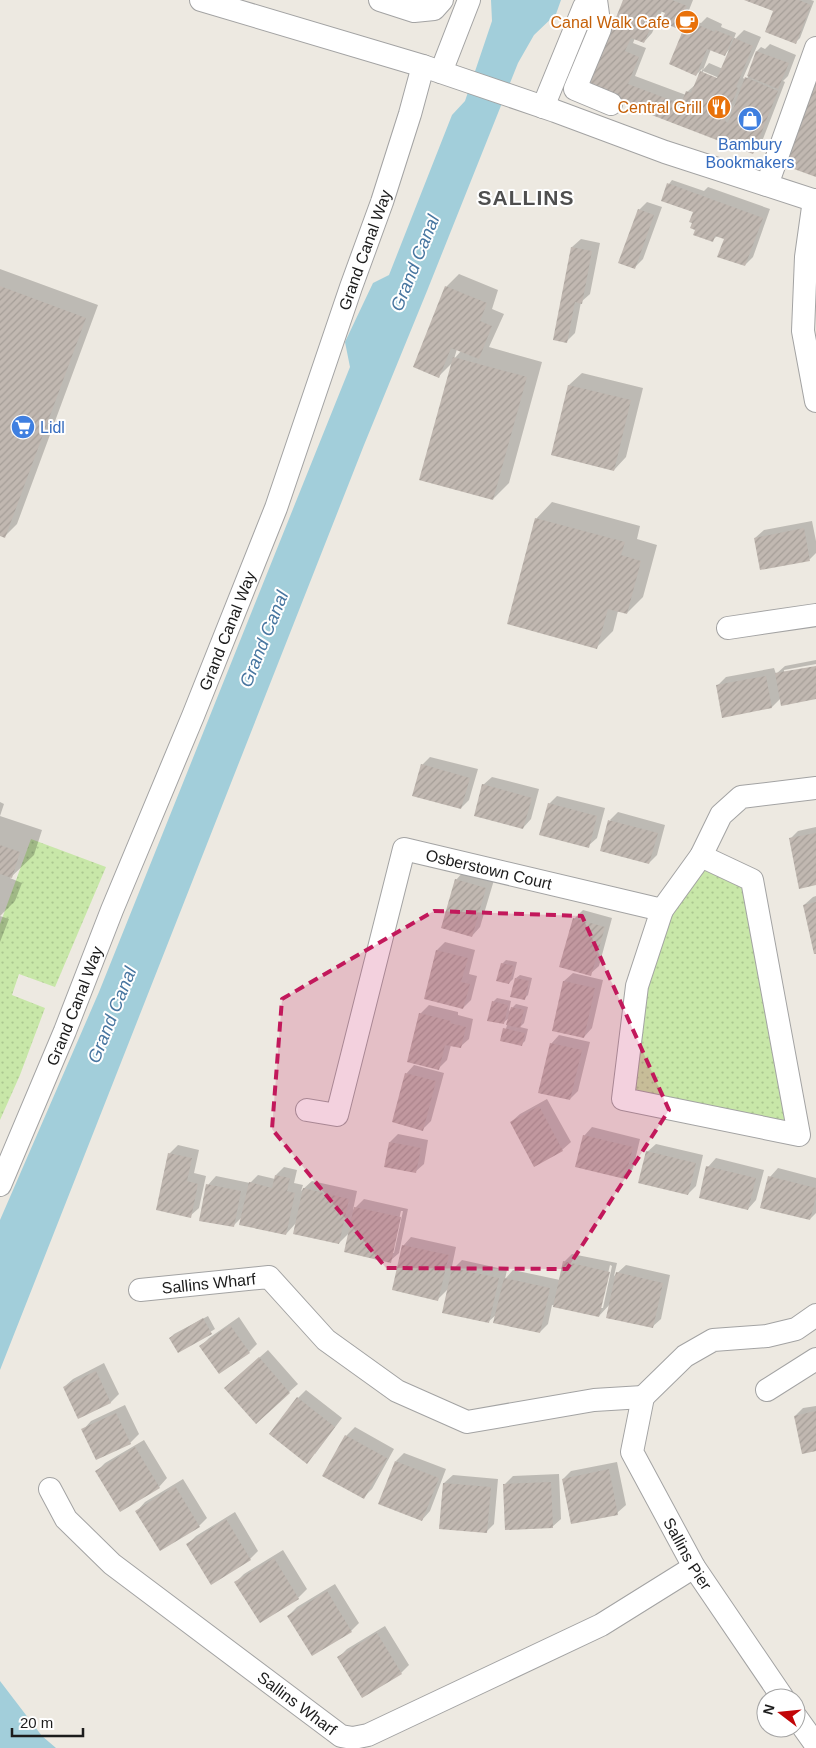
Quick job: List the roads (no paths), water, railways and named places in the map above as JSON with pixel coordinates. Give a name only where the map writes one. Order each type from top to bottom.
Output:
[{"type":"street","points":[[201,0],[263,8],[665,152],[815,200],[806,257],[803,330],[816,401]]},
{"type":"street","points":[[380,0],[414,12],[434,9],[442,0]]},
{"type":"street","name":"Grand Canal Way","points":[[0,1185],[65,1031],[112,910],[194,716],[276,508],[382,202],[410,114],[440,72],[469,0]]},
{"type":"street","points":[[543,107],[584,8],[596,0],[600,29],[575,89],[611,104]]},
{"type":"street","points":[[767,185],[816,48]]},
{"type":"street","points":[[728,628],[816,615]]},
{"type":"street","points":[[701,856],[752,880],[799,1135],[623,1098],[637,986],[662,910],[701,856],[721,814],[741,797],[816,788]]},
{"type":"street","name":"Osberstown Court","points":[[307,1110],[337,1116],[404,849],[662,910]]},
{"type":"street","name":"Sallins Wharf","points":[[140,1290],[269,1278],[326,1340],[398,1391],[467,1422],[594,1400],[643,1396]]},
{"type":"street","points":[[643,1396],[685,1356],[713,1340],[767,1336],[796,1329],[816,1315]]},
{"type":"street","points":[[767,1390],[816,1359]]},
{"type":"street","name":"Sallins Pier","points":[[643,1396],[632,1452],[694,1567],[776,1688]]},
{"type":"street","name":"Sallins Wharf","points":[[50,1489],[66,1519],[112,1564],[341,1736],[353,1738],[368,1735],[601,1625],[694,1567]]},
{"type":"street","points":[[806,1731],[816,1745]]},
{"type":"water","name":"Grand Canal","points":[[491,0],[561,0],[556,14],[534,35],[518,63],[364,445],[0,1370],[0,1220],[99,992],[350,367],[345,342],[373,283],[389,275],[452,115],[465,101],[492,21]]},
{"type":"water","points":[[0,1681],[42,1736],[56,1748],[0,1748]]},
{"type":"place","name":"Canal Walk Cafe","points":[[687,22]]},
{"type":"place","name":"Central Grill","points":[[719,107]]},
{"type":"place","name":"Bambury Bookmakers","points":[[750,119]]},
{"type":"place","name":"Lidl","points":[[23,427]]},
{"type":"district","name":"SALLINS","points":[[526,198]]}]
